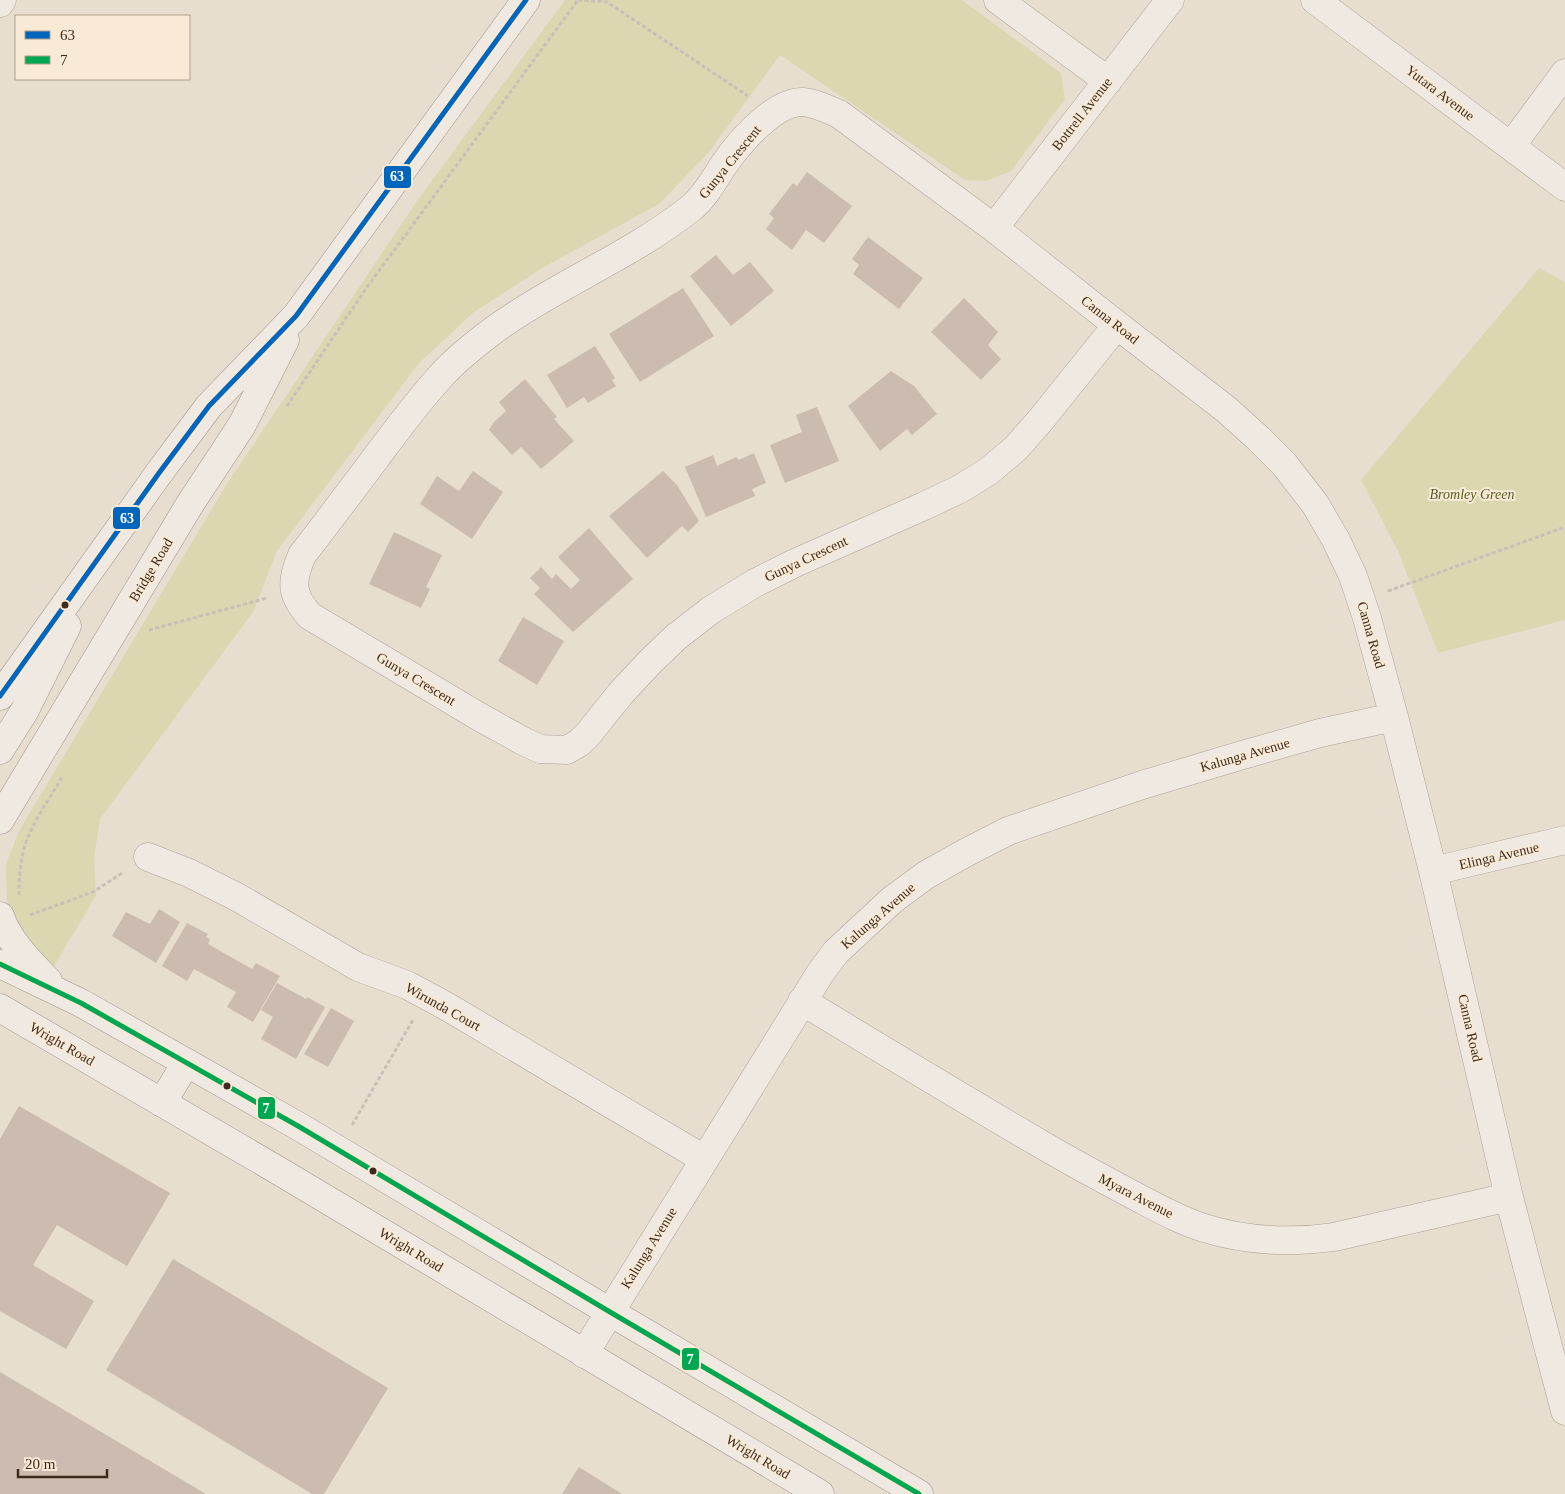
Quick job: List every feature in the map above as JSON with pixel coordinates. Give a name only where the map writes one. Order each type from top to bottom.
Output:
[{"type":"street","name":"Bridge Road","points":[[0,695],[209,406],[296,316],[526,0]]},
{"type":"street","points":[[998,0],[1108,81]]},
{"type":"street","name":"Bottrell Avenue","points":[[994,228],[1170,0]]},
{"type":"street","name":"Yutara Avenue","points":[[1315,0],[1565,187]]},
{"type":"street","points":[[1511,146],[1565,73]]},
{"type":"street","name":"Gunya Crescent","points":[[802,102],[789,104],[760,124],[744,140],[694,206],[664,229],[533,304],[498,327],[442,375],[392,436],[302,555],[294,573],[294,590],[299,604],[310,616],[478,716],[540,749],[567,750],[579,743],[650,662],[711,610],[755,583],[795,562],[924,506],[989,471],[1016,448],[1039,422],[1117,326]]},
{"type":"street","name":"Canna Road","points":[[802,102],[820,106],[839,114],[994,228],[1117,326],[1227,410],[1284,464],[1315,504],[1336,540],[1353,576],[1362,601],[1394,717],[1433,871],[1509,1197],[1565,1411]]},
{"type":"street","name":"Bridge Road","points":[[0,820],[190,504],[242,425],[296,316]]},
{"type":"street","points":[[0,750],[24,710],[107,546]]},
{"type":"street","name":"Kalunga Avenue","points":[[584,1354],[802,1001],[836,952],[892,900],[926,875],[1008,832],[1142,785],[1239,756],[1320,734],[1394,717]]},
{"type":"street","name":"Elinga Avenue","points":[[1433,871],[1565,840]]},
{"type":"street","name":"Wirunda Court","points":[[148,857],[189,873],[237,897],[358,967],[407,985],[704,1159]]},
{"type":"street","points":[[14,911],[4,928],[14,943],[59,992]]},
{"type":"street","points":[[0,964],[81,1003],[298,1126],[919,1494]]},
{"type":"street","name":"Myara Avenue","points":[[802,1001],[1077,1166],[1177,1218],[1204,1228],[1254,1238],[1282,1241],[1311,1240],[1334,1237],[1509,1197]]},
{"type":"street","name":"Wright Road","points":[[0,1008],[820,1494]]},
{"type":"street","points":[[0,1025],[47,1036]]},
{"type":"street","points":[[162,1103],[186,1063]]},
{"type":"path","points":[[282,412],[365,290],[578,0],[607,2],[774,113]]},
{"type":"path","points":[[1362,601],[1565,527]]},
{"type":"path","points":[[149,630],[294,590]]},
{"type":"path","points":[[144,638],[154,621]]},
{"type":"path","points":[[65,772],[31,830],[24,848],[14,911],[93,892],[148,857]]},
{"type":"path","points":[[349,1131],[427,996]]},
{"type":"green space","points":[[565,0],[962,0],[1061,73],[1065,99],[1011,171],[986,181],[965,180],[780,55],[708,153],[659,204],[544,267],[474,312],[419,363],[277,551],[253,612],[100,819],[94,858],[96,896],[54,966],[18,931],[7,901],[6,864],[19,831],[225,487],[419,198]]},
{"type":"green space","name":"Bromley Green","points":[[1539,268],[1565,282],[1565,620],[1438,653],[1398,551],[1361,480]]},
{"type":"building","points":[[807,172],[852,206],[824,243],[806,230],[792,250],[766,229],[774,218],[769,214],[793,183],[797,186]]},
{"type":"building","points":[[868,237],[923,278],[899,309],[853,274],[859,265],[852,259]]},
{"type":"building","points":[[716,255],[733,275],[750,262],[774,291],[731,326],[690,276]]},
{"type":"building","points":[[683,288],[714,336],[640,382],[609,334]]},
{"type":"building","points":[[964,298],[998,332],[988,345],[1001,359],[981,380],[931,332]]},
{"type":"building","points":[[595,346],[615,378],[612,380],[616,386],[588,403],[584,397],[567,408],[547,375]]},
{"type":"building","points":[[891,371],[914,386],[937,414],[912,435],[907,429],[880,451],[848,406]]},
{"type":"building","points":[[525,379],[557,417],[554,419],[574,441],[541,469],[521,447],[512,455],[489,430],[494,422],[506,411],[499,402]]},
{"type":"building","points":[[817,407],[839,461],[785,483],[770,445],[802,432],[796,415]]},
{"type":"building","points":[[754,453],[766,483],[752,489],[755,496],[706,517],[685,467],[713,455],[717,466],[736,457],[739,460]]},
{"type":"building","points":[[473,471],[503,492],[472,539],[420,504],[437,476],[459,491]]},
{"type":"building","points":[[663,471],[677,485],[699,521],[688,532],[682,526],[647,558],[609,516]]},
{"type":"building","points":[[589,528],[633,579],[573,632],[534,594],[540,588],[530,578],[541,567],[552,579],[556,574],[571,589],[580,580],[558,557]]},
{"type":"building","points":[[394,532],[442,555],[426,587],[430,589],[421,608],[369,584]]},
{"type":"building","points":[[523,617],[564,641],[537,685],[498,661]]},
{"type":"building","points":[[159,909],[180,922],[156,963],[112,936],[126,912],[150,924]]},
{"type":"building","points":[[187,923],[208,934],[206,937],[210,939],[208,944],[252,969],[256,963],[280,976],[253,1022],[227,1007],[236,992],[194,969],[187,981],[162,966]]},
{"type":"building","points":[[277,983],[325,1007],[296,1059],[261,1039],[273,1017],[261,1010]]},
{"type":"building","points":[[331,1008],[354,1021],[328,1067],[304,1054]]},
{"type":"building","points":[[19,1106],[170,1193],[127,1266],[57,1225],[33,1265],[94,1301],[66,1349],[0,1311],[0,1139]]},
{"type":"building","points":[[173,1259],[388,1388],[324,1494],[312,1494],[106,1370]]},
{"type":"building","points":[[0,1372],[206,1494],[0,1494]]},
{"type":"building","points":[[579,1467],[622,1494],[562,1494]]},
{"type":"transit line","name":"63","points":[[0,696],[209,406],[296,316],[526,0]]},
{"type":"transit line","name":"7","points":[[0,964],[81,1003],[298,1126],[919,1494]]}]
